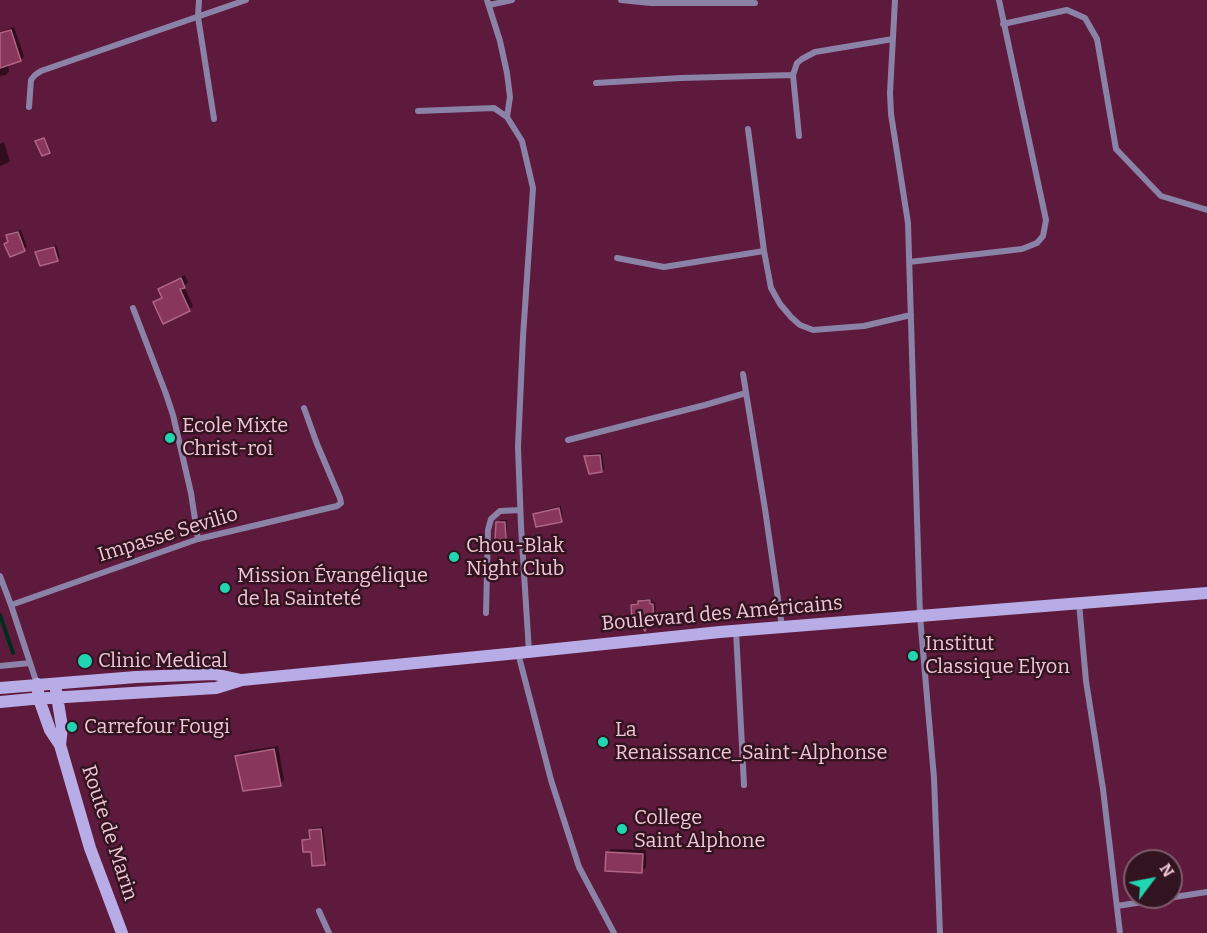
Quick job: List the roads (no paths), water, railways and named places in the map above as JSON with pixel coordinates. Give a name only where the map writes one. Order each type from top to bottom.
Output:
[{"type":"main road","name":"Boulevard des Américains","points":[[0,702],[216,688],[242,680],[736,631],[1207,592]]},
{"type":"main road","name":"Boulevard des Américains","points":[[0,688],[136,677],[214,674],[242,680]]},
{"type":"main road","points":[[37,684],[39,699],[50,730],[60,745]]},
{"type":"main road","points":[[55,684],[62,727],[60,745]]},
{"type":"main road","name":"Route de Marin","points":[[60,745],[90,848],[122,933]]},
{"type":"street","points":[[199,0],[198,17],[214,119]]},
{"type":"street","points":[[29,107],[31,80],[41,71],[246,0]]},
{"type":"street","points":[[507,117],[510,97],[507,73],[488,2],[512,0]]},
{"type":"street","points":[[621,0],[651,3],[755,3]]},
{"type":"street","points":[[895,0],[891,114],[908,223],[920,616],[934,778],[940,933]]},
{"type":"street","points":[[909,262],[1022,249],[1037,243],[1043,236],[1046,220],[999,0]]},
{"type":"street","points":[[1003,24],[1067,10],[1085,18],[1097,39],[1116,149],[1161,196],[1207,210]]},
{"type":"street","points":[[799,136],[793,75],[797,63],[815,52],[893,39]]},
{"type":"street","points":[[596,83],[793,75]]},
{"type":"street","points":[[418,111],[494,108],[507,117],[522,141],[533,188],[518,447],[523,653],[551,780],[579,867],[614,933]]},
{"type":"street","points":[[748,129],[771,288],[791,317],[800,325],[813,330],[864,326],[911,315]]},
{"type":"street","points":[[617,258],[664,267],[764,251]]},
{"type":"street","points":[[133,308],[173,415],[191,493],[198,540]]},
{"type":"street","points":[[743,374],[782,627]]},
{"type":"street","points":[[568,440],[746,393]]},
{"type":"street","name":"Impasse Sevilio","points":[[11,605],[198,540],[338,506],[341,503],[340,498],[304,408]]},
{"type":"street","points":[[486,613],[488,531],[491,519],[500,511],[520,510]]},
{"type":"street","points":[[0,576],[37,684]]},
{"type":"street","points":[[1079,603],[1086,681],[1103,789],[1120,933]]},
{"type":"street","points":[[736,631],[744,785]]},
{"type":"street","points":[[0,666],[30,663]]},
{"type":"street","points":[[1117,906],[1207,892]]},
{"type":"street","points":[[319,911],[328,933]]},
{"type":"waterway","points":[[0,615],[13,653]]},
{"type":"place","name":"Ecole Mixte Christ-roi","points":[[170,438]]},
{"type":"place","name":"Chou-Blak Night Club","points":[[454,557]]},
{"type":"place","name":"Mission Évangélique de la Sainteté","points":[[225,588]]},
{"type":"place","name":"Institut Classique Elyon","points":[[913,656]]},
{"type":"place","name":"Clinic Medical","points":[[85,661]]},
{"type":"place","name":"Carrefour Fougi","points":[[72,727]]},
{"type":"place","name":"La Renaissance_Saint-Alphonse","points":[[603,742]]},
{"type":"place","name":"College Saint Alphone","points":[[622,829]]}]
